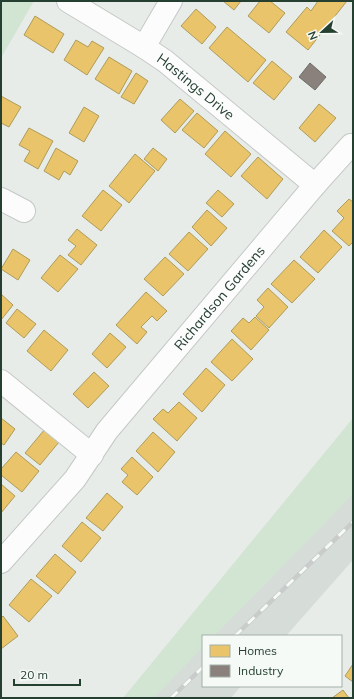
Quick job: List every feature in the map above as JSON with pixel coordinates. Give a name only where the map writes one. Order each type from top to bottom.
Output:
[{"type":"street","name":"Hastings Drive","points":[[68,1],[165,61],[315,185]]},
{"type":"street","points":[[144,47],[171,1]]},
{"type":"street","name":"Richardson Gardens","points":[[1,562],[75,479],[107,431],[351,144]]},
{"type":"street","points":[[1,199],[24,212]]},
{"type":"street","points":[[1,381],[92,455]]},
{"type":"shaded area","points":[[353,462],[353,560],[287,635],[202,635],[202,687],[240,687],[231,698],[123,698]]},
{"type":"green space","points":[[1,1],[34,1],[1,58]]},
{"type":"green space","points":[[353,418],[353,494],[215,635],[202,635],[202,648],[153,698],[123,698]]},
{"type":"building: Homes","points":[[223,1],[241,1],[234,10]]},
{"type":"building: Homes","points":[[260,1],[270,1],[285,13],[269,33],[248,16]]},
{"type":"building: Homes","points":[[318,1],[347,1],[308,50],[286,32],[307,7],[311,11]]},
{"type":"building: Homes","points":[[196,9],[216,27],[202,44],[181,26]]},
{"type":"building: Homes","points":[[35,16],[64,34],[53,53],[24,35]]},
{"type":"building: Homes","points":[[227,27],[266,60],[248,82],[209,48]]},
{"type":"building: Homes","points":[[76,40],[88,47],[92,41],[104,48],[87,75],[64,60]]},
{"type":"building: Homes","points":[[109,57],[132,71],[119,94],[95,79]]},
{"type":"building: Homes","points":[[272,61],[292,78],[274,100],[253,83]]},
{"type":"building: Homes","points":[[136,73],[148,81],[134,104],[121,97]]},
{"type":"building: Homes","points":[[1,96],[21,107],[9,127],[1,123]]},
{"type":"building: Homes","points":[[180,99],[194,111],[175,133],[161,120]]},
{"type":"building: Homes","points":[[319,104],[336,118],[315,142],[299,128]]},
{"type":"building: Homes","points":[[84,107],[99,116],[84,142],[69,133]]},
{"type":"building: Homes","points":[[197,113],[218,131],[204,148],[182,130]]},
{"type":"building: Homes","points":[[29,128],[53,141],[38,169],[24,161],[30,151],[19,145]]},
{"type":"building: Homes","points":[[225,131],[251,154],[231,177],[205,154]]},
{"type":"building: Homes","points":[[56,148],[78,161],[70,175],[64,171],[59,180],[44,171]]},
{"type":"building: Homes","points":[[153,148],[167,159],[158,171],[144,159]]},
{"type":"building: Homes","points":[[135,154],[155,171],[129,203],[109,186]]},
{"type":"building: Homes","points":[[258,157],[283,179],[267,199],[241,176]]},
{"type":"building: Homes","points":[[103,190],[122,205],[101,231],[82,216]]},
{"type":"building: Homes","points":[[218,190],[234,204],[222,217],[206,203]]},
{"type":"building: Homes","points":[[349,199],[353,202],[353,242],[349,246],[332,231],[344,218],[337,211]]},
{"type":"building: Homes","points":[[207,210],[227,228],[211,246],[192,227]]},
{"type":"building: Homes","points":[[77,229],[97,245],[81,265],[68,255],[76,246],[68,240]]},
{"type":"building: Homes","points":[[324,230],[342,247],[318,273],[300,257]]},
{"type":"building: Homes","points":[[189,232],[208,249],[188,271],[169,254]]},
{"type":"building: Homes","points":[[13,249],[30,260],[18,280],[1,269]]},
{"type":"building: Homes","points":[[60,255],[78,269],[58,292],[41,278]]},
{"type":"building: Homes","points":[[165,257],[184,274],[163,296],[144,279]]},
{"type":"building: Homes","points":[[294,260],[315,279],[292,303],[271,284]]},
{"type":"building: Homes","points":[[268,288],[288,307],[269,328],[256,316],[264,307],[257,300]]},
{"type":"building: Homes","points":[[146,292],[167,311],[157,321],[152,316],[141,327],[147,332],[137,344],[116,325]]},
{"type":"building: Homes","points":[[1,294],[13,305],[1,320]]},
{"type":"building: Homes","points":[[17,309],[36,324],[24,338],[6,323]]},
{"type":"building: Homes","points":[[255,317],[269,330],[251,350],[231,331],[243,318],[249,323]]},
{"type":"building: Homes","points":[[44,330],[68,350],[51,371],[27,351]]},
{"type":"building: Homes","points":[[110,333],[126,347],[107,368],[92,354]]},
{"type":"building: Homes","points":[[232,339],[253,359],[232,381],[211,362]]},
{"type":"building: Homes","points":[[206,368],[225,385],[202,412],[183,394]]},
{"type":"building: Homes","points":[[94,372],[109,386],[88,408],[73,394]]},
{"type":"building: Homes","points":[[179,402],[197,418],[177,441],[153,419],[163,409],[168,413]]},
{"type":"building: Homes","points":[[1,418],[15,429],[4,445],[1,443]]},
{"type":"building: Homes","points":[[45,429],[59,442],[40,465],[25,453]]},
{"type":"building: Homes","points":[[153,432],[175,452],[158,472],[136,451]]},
{"type":"building: Homes","points":[[16,452],[39,471],[22,492],[1,475],[1,469]]},
{"type":"building: Homes","points":[[132,457],[153,477],[137,495],[122,482],[128,475],[121,469]]},
{"type":"building: Homes","points":[[1,484],[15,496],[1,513]]},
{"type":"building: Homes","points":[[107,493],[123,507],[103,531],[86,518]]},
{"type":"building: Homes","points":[[82,522],[101,538],[81,562],[62,546]]},
{"type":"building: Homes","points":[[55,554],[76,572],[58,594],[36,576]]},
{"type":"building: Homes","points":[[31,579],[52,596],[29,622],[9,605]]},
{"type":"building: Homes","points":[[3,616],[18,636],[1,649],[1,618]]},
{"type":"building: Homes","points":[[353,664],[353,682],[345,676]]},
{"type":"building: Homes","points":[[343,690],[349,698],[332,698]]},
{"type":"building: Industry","points":[[310,63],[326,77],[315,90],[299,77]]},
{"type":"railway","points":[[236,635],[353,522]]},
{"type":"railway","points":[[171,698],[202,668]]}]
